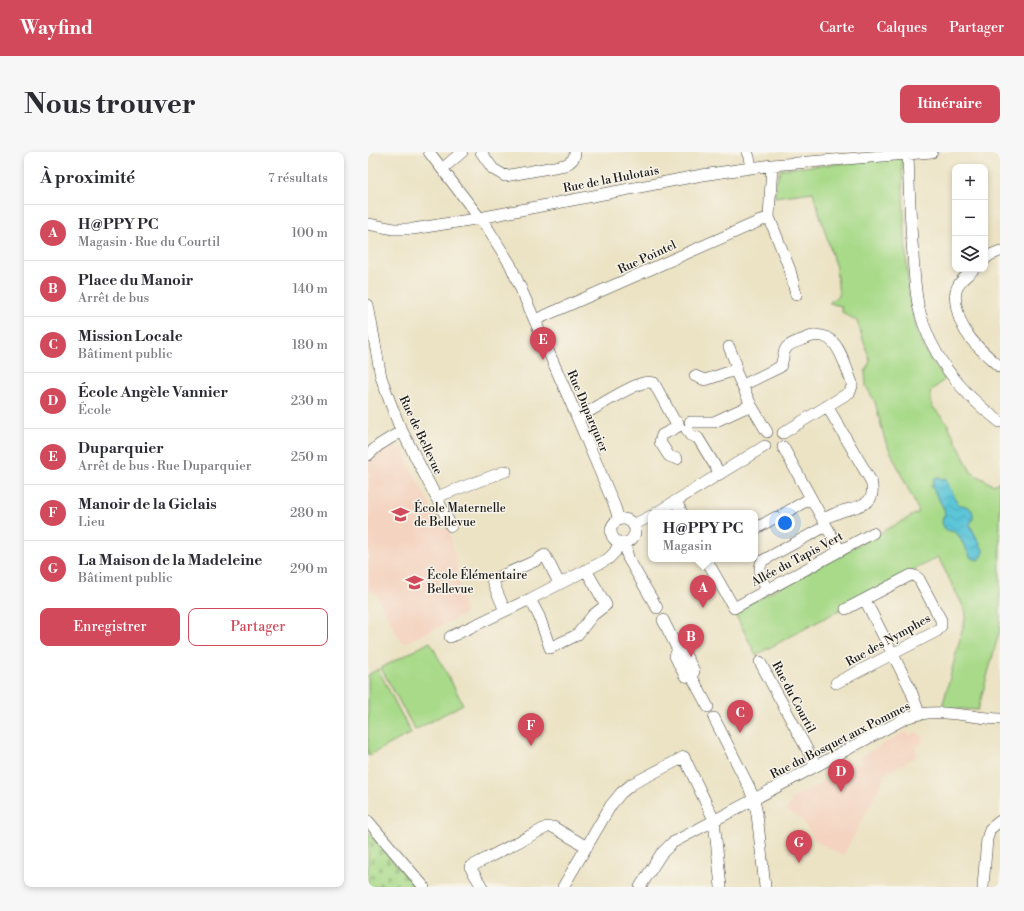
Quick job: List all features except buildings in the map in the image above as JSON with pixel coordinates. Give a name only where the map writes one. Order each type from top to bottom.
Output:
[{"type":"street","name":"Rue Duparquier","points":[[429,152],[502,249],[510,264],[578,418],[619,520]]},
{"type":"street","points":[[442,169],[462,152]]},
{"type":"street","points":[[481,152],[493,169],[505,176],[565,165],[574,159],[575,152]]},
{"type":"street","points":[[747,152],[750,168]]},
{"type":"street","name":"Rue de la Hulotais","points":[[368,224],[394,229],[413,229],[479,218],[702,175],[834,156],[932,152]]},
{"type":"street","points":[[908,154],[910,210],[916,289],[919,308],[928,335],[942,364],[959,386],[989,414],[1000,422]]},
{"type":"street","points":[[772,166],[769,217],[790,270],[796,295]]},
{"type":"street","name":"Rue Pointel","points":[[535,320],[769,217]]},
{"type":"street","points":[[988,257],[1000,251]]},
{"type":"street","points":[[971,272],[960,282],[955,294],[959,320],[976,345],[1000,367]]},
{"type":"street","name":"Rue de Bellevue","points":[[368,305],[381,377],[402,431],[451,526]]},
{"type":"street","points":[[742,385],[780,367],[787,347],[813,335],[824,336],[837,346],[852,383],[850,392],[783,433]]},
{"type":"street","points":[[729,347],[736,364],[735,370],[751,404],[767,432]]},
{"type":"street","points":[[695,376],[705,380],[735,370]]},
{"type":"street","points":[[578,418],[642,383],[654,383],[674,420],[683,426],[690,435],[698,438],[720,474]]},
{"type":"street","points":[[677,459],[668,456],[660,442],[662,435],[683,426],[714,422],[751,404]]},
{"type":"street","points":[[767,590],[759,574],[759,568],[762,561],[825,523],[834,514],[867,503],[872,495],[873,489],[871,481],[827,406]]},
{"type":"street","points":[[783,447],[777,450],[770,450],[765,446],[763,441],[764,436],[772,429],[783,433],[785,438],[783,447],[840,551]]},
{"type":"street","points":[[368,455],[380,445],[402,431]]},
{"type":"street","points":[[661,510],[765,446]]},
{"type":"street","points":[[436,497],[506,471]]},
{"type":"street","points":[[758,527],[811,498]]},
{"type":"street","points":[[676,501],[680,510]]},
{"type":"street","points":[[633,525],[648,518]]},
{"type":"street","points":[[619,520],[627,520],[633,525],[635,528],[634,536],[629,542],[622,543],[613,538],[611,531],[613,524],[619,520]]},
{"type":"street","name":"Allée du Tapis Vert","points":[[708,562],[734,608],[873,533]]},
{"type":"street","points":[[450,637],[608,559],[622,543]]},
{"type":"street","points":[[622,543],[628,558],[657,608]]},
{"type":"street","points":[[505,610],[492,580],[545,555],[559,583]]},
{"type":"street","points":[[530,598],[539,616],[550,648],[577,635],[593,615],[606,605],[586,570]]},
{"type":"street","name":"Rue des Nymphes","points":[[836,683],[937,631],[941,626],[941,620],[919,579],[915,576],[911,575],[865,600]]},
{"type":"street","points":[[846,609],[865,600],[910,688],[919,713]]},
{"type":"street","points":[[663,620],[678,650],[686,654],[694,671],[692,677],[708,707]]},
{"type":"street","name":"Rue du Courtil","points":[[760,662],[816,766]]},
{"type":"street","name":"Rue du Bosquet aux Pommes","points":[[640,887],[666,848],[672,843],[906,718],[919,713],[1000,719]]},
{"type":"street","points":[[714,718],[749,787],[754,800],[757,814],[765,887]]},
{"type":"street","points":[[563,887],[611,805],[621,793],[632,784],[684,757],[714,820],[721,887]]},
{"type":"street","points":[[368,821],[424,887]]},
{"type":"street","points":[[983,887],[987,839],[990,829],[1000,821]]},
{"type":"street","points":[[482,887],[470,867],[547,827],[553,827],[587,847]]},
{"type":"shaded area","points":[[390,447],[401,448],[442,529],[449,527],[465,612],[463,615],[405,643],[400,640],[375,592],[368,591],[368,477],[370,476],[368,472],[368,462]]},
{"type":"shaded area","points":[[905,732],[910,735],[916,732],[922,736],[922,743],[916,746],[916,757],[882,775],[884,778],[843,856],[814,840],[803,820],[786,810],[791,803],[791,799],[820,784],[822,780],[827,780],[847,770],[846,768],[862,762],[860,757]]},
{"type":"green space","points":[[902,158],[908,286],[912,313],[922,343],[930,358],[945,379],[930,392],[932,406],[947,423],[971,472],[993,485],[1000,481],[1000,629],[978,710],[942,708],[966,612],[938,557],[756,655],[734,612],[919,512],[885,440],[875,402],[866,386],[865,372],[870,361],[857,321],[842,312],[841,306],[829,303],[839,295],[836,268],[813,192],[775,197],[776,183],[781,169]]},
{"type":"green space","points":[[430,642],[463,704],[415,730],[381,668]]},
{"type":"green space","points":[[378,669],[411,733],[368,756],[368,675]]},
{"type":"green space","points":[[368,832],[369,833],[415,887],[368,887]]},
{"type":"water","points":[[936,477],[943,479],[945,478],[958,504],[968,507],[972,511],[973,518],[970,525],[984,552],[982,553],[982,557],[978,560],[971,558],[957,533],[945,529],[942,520],[945,511],[931,485]]},
{"type":"place","name":"Duparquier","points":[[543,360]]},
{"type":"place","name":"École Maternelle de Bellevue","points":[[401,515]]},
{"type":"place","name":"École Élémentaire Bellevue","points":[[414,582]]},
{"type":"place","name":"H@PPY PC","points":[[703,608]]},
{"type":"place","name":"Place du Manoir","points":[[691,657]]},
{"type":"place","name":"Mission Locale","points":[[740,733]]},
{"type":"place","name":"Manoir de la Giclais","points":[[531,746]]},
{"type":"place","name":"École Angèle Vannier","points":[[841,792]]},
{"type":"place","name":"La Maison de la Madeleine","points":[[799,863]]}]
